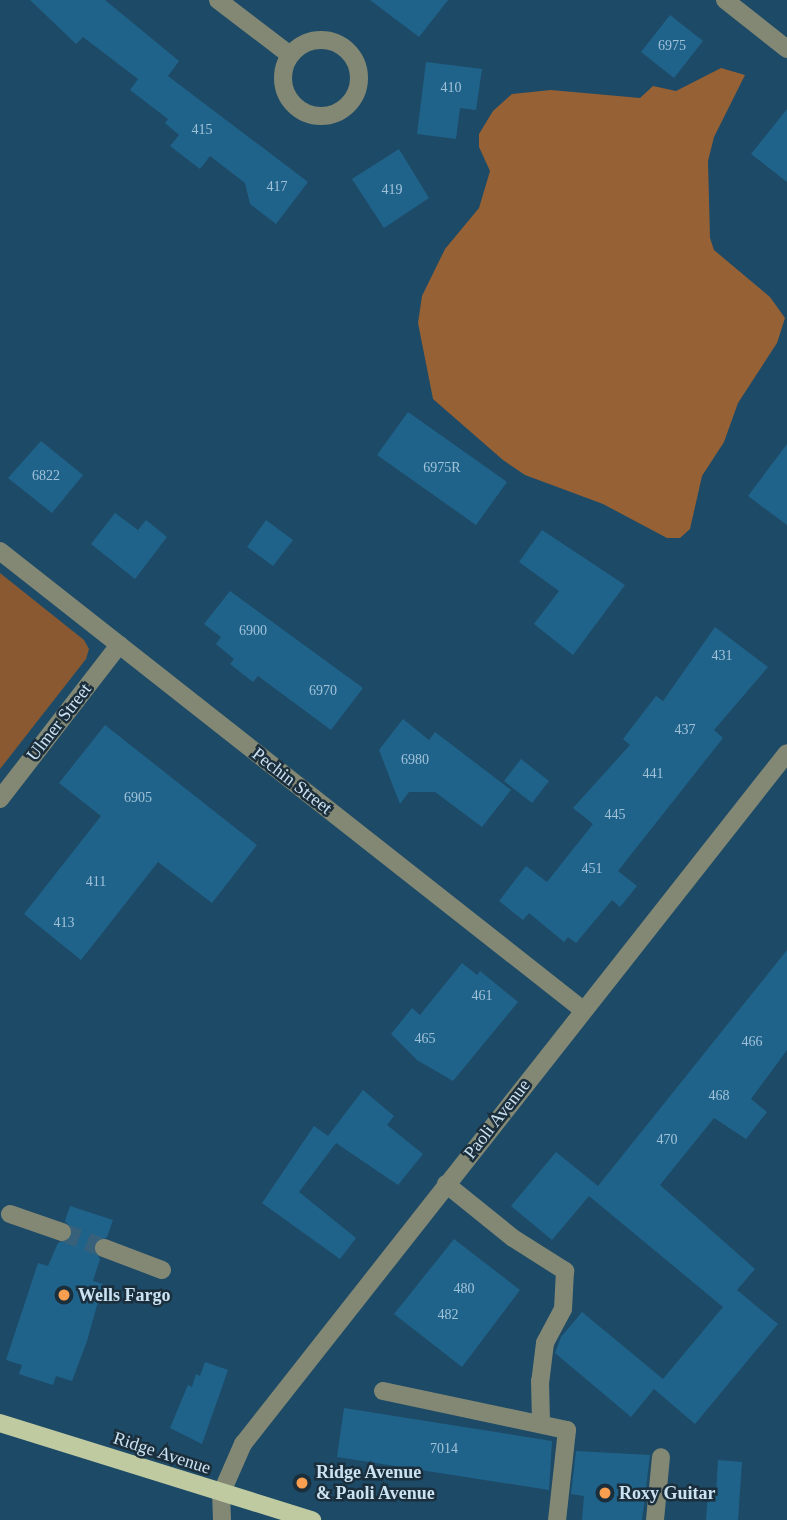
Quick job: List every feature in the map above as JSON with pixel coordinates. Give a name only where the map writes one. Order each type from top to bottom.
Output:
[{"type":"main road","name":"Ridge Avenue","points":[[0,1423],[221,1494],[312,1520]]},
{"type":"street","points":[[218,0],[290,55]]},
{"type":"street","points":[[725,0],[787,49]]},
{"type":"street","points":[[323,40],[346,49],[359,71],[355,96],[347,106],[324,117],[300,111],[284,92],[284,66],[290,55],[299,46],[323,40]]},
{"type":"street","name":"Pechin Street","points":[[0,551],[583,1010]]},
{"type":"street","name":"Ulmer Street","points":[[0,799],[119,645]]},
{"type":"street","name":"Paoli Avenue","points":[[221,1494],[243,1444],[787,753]]},
{"type":"street","points":[[446,1184],[513,1238],[565,1271],[563,1309],[545,1343],[540,1381],[541,1421]]},
{"type":"street","points":[[10,1213],[62,1232]]},
{"type":"street","points":[[104,1248],[162,1270]]},
{"type":"street","points":[[383,1391],[541,1421],[567,1430],[557,1520]]},
{"type":"street","points":[[654,1520],[661,1457]]},
{"type":"street","points":[[221,1494],[222,1520]]},
{"type":"shaded area","points":[[721,68],[745,75],[714,137],[708,161],[710,238],[714,250],[770,297],[785,318],[777,343],[738,403],[724,442],[702,476],[690,529],[680,538],[667,538],[603,504],[525,475],[503,460],[433,399],[418,323],[422,296],[445,249],[479,208],[490,171],[479,147],[479,134],[493,111],[512,94],[551,90],[640,98],[653,86],[676,91]]},
{"type":"shaded area","points":[[0,573],[84,640],[89,649],[86,659],[0,769]]},
{"type":"building","points":[[30,0],[105,0],[179,61],[168,76],[308,182],[276,224],[250,204],[245,183],[210,156],[200,169],[170,146],[179,135],[165,123],[168,119],[130,90],[138,79],[83,37],[76,44]]},
{"type":"building","points":[[370,0],[448,0],[419,37]]},
{"type":"building","points":[[670,15],[703,41],[674,78],[641,52]]},
{"type":"building","points":[[426,62],[482,69],[476,110],[460,108],[456,139],[417,134]]},
{"type":"building","points":[[787,109],[787,182],[751,154]]},
{"type":"building","points":[[399,149],[429,198],[384,228],[352,179]]},
{"type":"building","points":[[408,412],[507,482],[476,525],[377,455]]},
{"type":"building","points":[[41,441],[83,475],[52,513],[8,478]]},
{"type":"building","points":[[787,444],[787,525],[748,496]]},
{"type":"building","points":[[115,513],[138,530],[146,520],[167,537],[135,579],[91,544]]},
{"type":"building","points":[[266,520],[293,540],[273,566],[247,547]]},
{"type":"building","points":[[542,530],[625,585],[573,655],[534,624],[559,591],[519,562]]},
{"type":"building","points":[[230,591],[363,688],[331,730],[258,676],[253,682],[230,664],[234,659],[216,644],[221,637],[204,624]]},
{"type":"building","points":[[715,627],[768,667],[714,730],[723,738],[618,871],[637,886],[620,907],[612,900],[576,943],[568,937],[564,942],[529,913],[523,920],[499,901],[526,866],[547,882],[593,824],[573,808],[630,745],[623,739],[656,696],[663,701]]},
{"type":"building","points":[[403,719],[429,740],[435,732],[511,790],[482,827],[435,792],[409,792],[400,804],[379,750]]},
{"type":"building","points":[[105,725],[257,845],[212,903],[158,862],[81,960],[24,914],[101,816],[59,783]]},
{"type":"building","points":[[521,759],[549,781],[532,803],[504,781]]},
{"type":"building","points":[[787,950],[787,1050],[751,1099],[767,1112],[746,1139],[714,1118],[660,1185],[755,1269],[737,1290],[778,1324],[695,1424],[654,1389],[631,1417],[555,1353],[561,1337],[582,1312],[663,1379],[723,1307],[589,1196],[552,1240],[511,1206],[556,1152],[598,1186]]},
{"type":"building","points":[[462,963],[477,975],[480,971],[518,1002],[453,1081],[417,1060],[391,1034],[412,1008],[420,1015]]},
{"type":"building","points":[[363,1090],[394,1116],[387,1125],[423,1154],[398,1185],[336,1143],[299,1192],[356,1238],[340,1259],[262,1203],[314,1126],[328,1136]]},
{"type":"building","name":"Wells Fargo","points":[[70,1206],[113,1220],[107,1237],[93,1245],[100,1259],[93,1281],[103,1284],[87,1341],[72,1381],[56,1376],[53,1385],[19,1374],[22,1365],[6,1360],[38,1263],[48,1266],[58,1243],[72,1236],[73,1229],[65,1221]]},
{"type":"building","points":[[454,1239],[520,1290],[462,1367],[394,1314]]},
{"type":"building","points":[[205,1362],[228,1370],[202,1444],[170,1428],[188,1385],[192,1387],[196,1374],[200,1376]]},
{"type":"building","points":[[344,1408],[552,1441],[549,1490],[337,1457]]},
{"type":"building","points":[[576,1451],[650,1455],[642,1520],[582,1520],[584,1496],[571,1494]]},
{"type":"building","points":[[718,1460],[742,1462],[738,1520],[706,1520],[708,1493],[716,1494]]},
{"type":"tunnel","points":[[62,1232],[104,1248]]},
{"type":"place","name":"Wells Fargo","points":[[64,1295]]},
{"type":"place","name":"Ridge Avenue & Paoli Avenue","points":[[302,1483]]},
{"type":"place","name":"Roxy Guitar","points":[[605,1493]]}]
